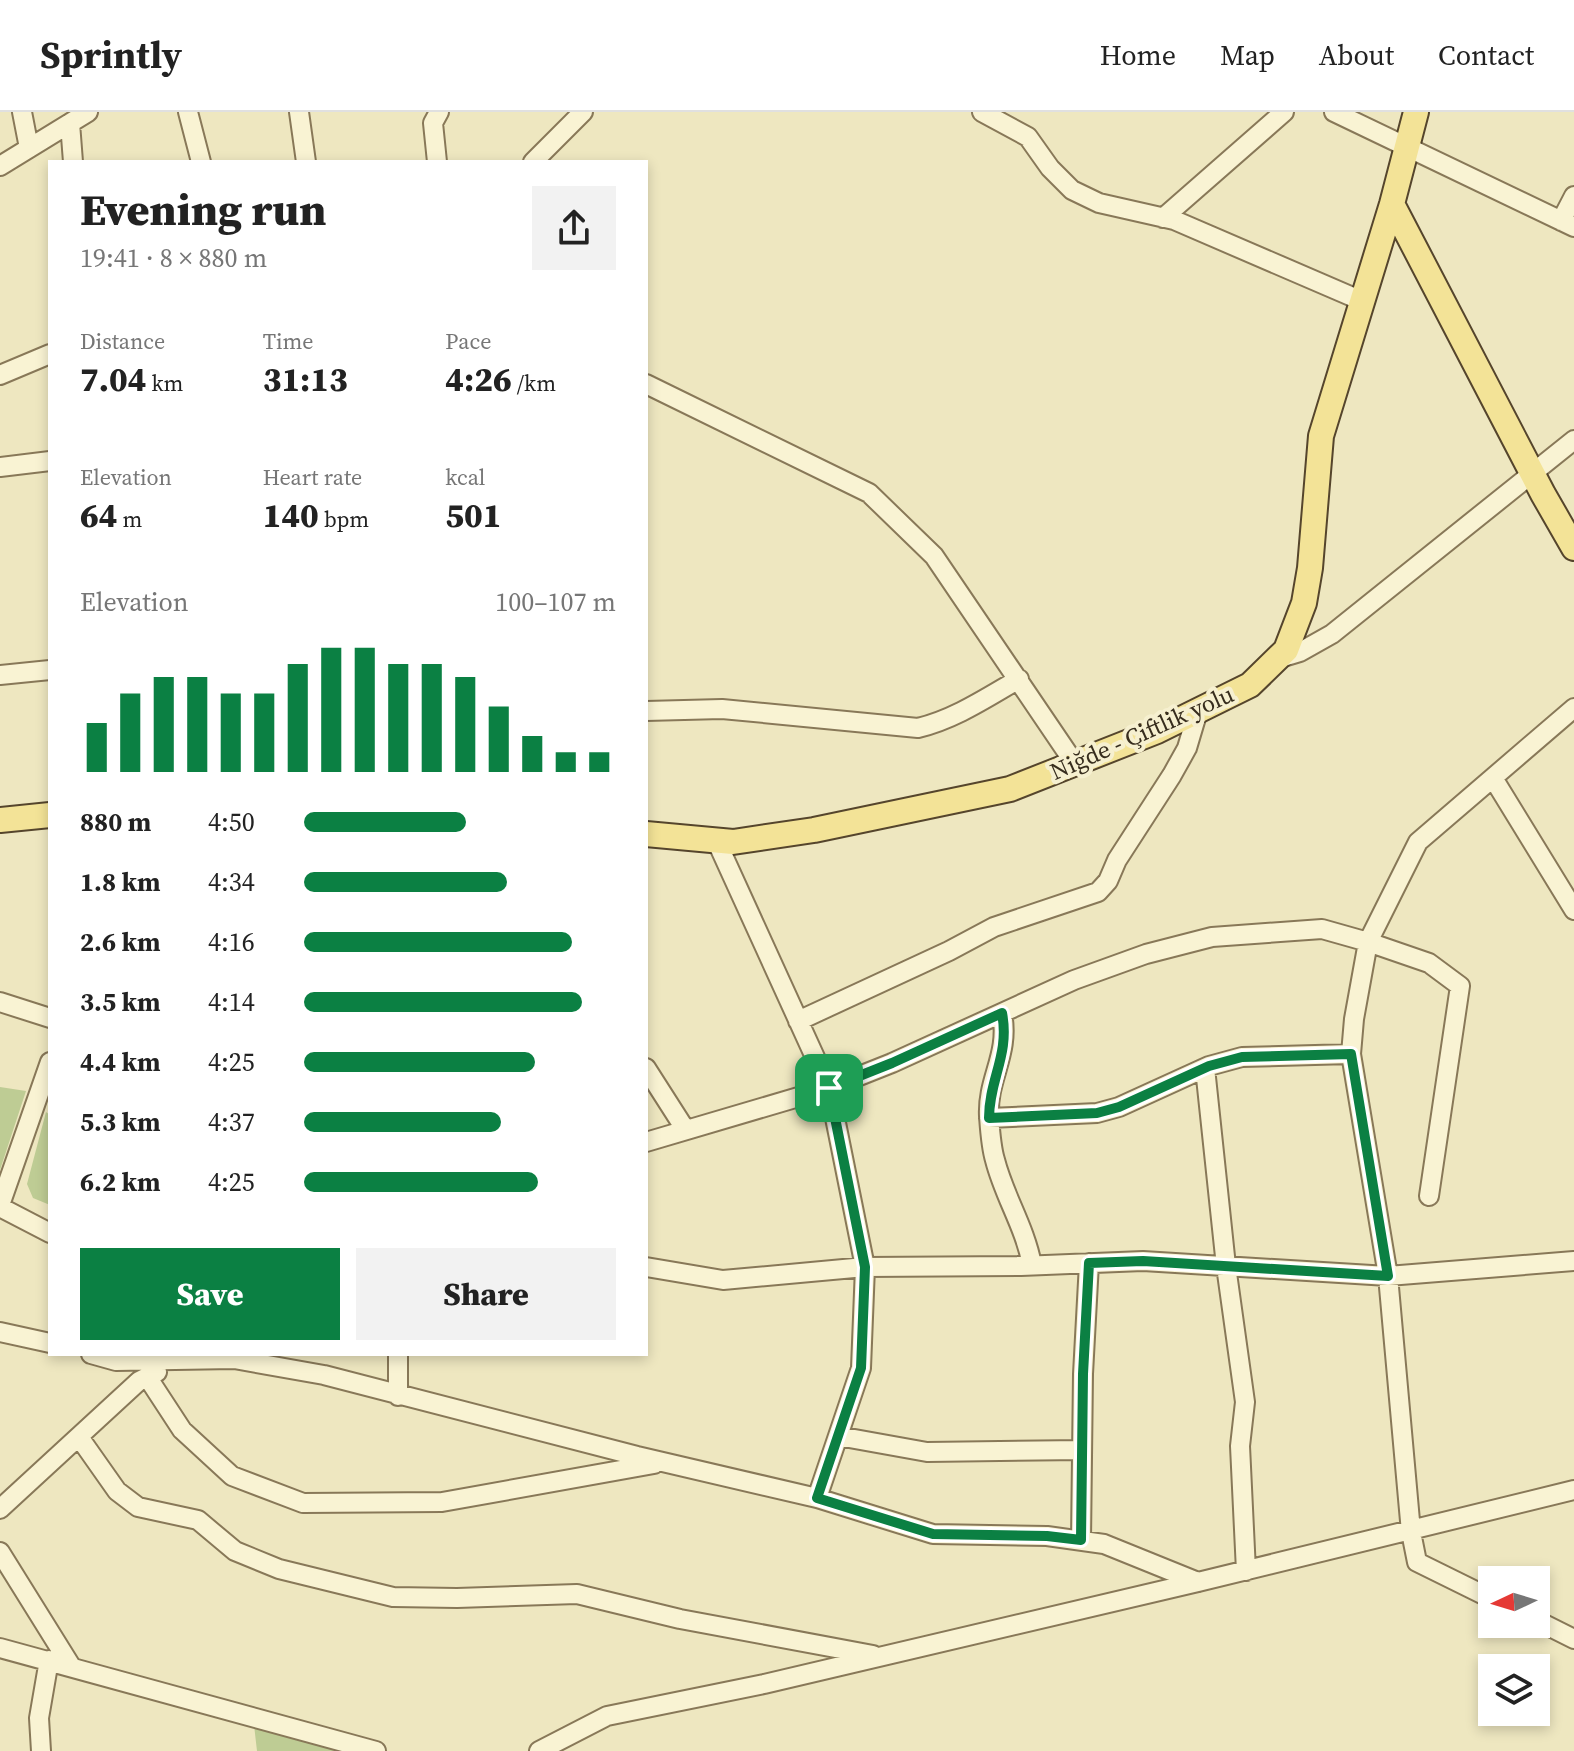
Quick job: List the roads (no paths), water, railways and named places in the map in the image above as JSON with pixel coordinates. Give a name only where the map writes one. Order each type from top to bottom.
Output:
[{"type":"main road","name":"Niğde - Çiftlik yolu","points":[[648,834],[733,842],[814,830],[1010,789],[1157,731],[1250,685],[1286,650],[1304,603],[1310,568],[1321,436],[1416,112]]},
{"type":"main road","points":[[1396,187],[1538,469],[1574,548]]},
{"type":"main road","points":[[1538,469],[1574,516]]},
{"type":"main road","points":[[0,820],[48,815]]},
{"type":"street","points":[[22,112],[29,148]]},
{"type":"street","points":[[0,166],[88,112]]},
{"type":"street","points":[[188,112],[200,160]]},
{"type":"street","points":[[299,112],[306,160]]},
{"type":"street","points":[[437,160],[433,123],[439,112]]},
{"type":"street","points":[[535,160],[583,112]]},
{"type":"street","points":[[982,112],[1013,120],[1050,168],[1072,190],[1099,203],[1174,220],[1362,301]]},
{"type":"street","points":[[1163,218],[1284,112]]},
{"type":"street","points":[[1334,112],[1568,224],[1574,196]]},
{"type":"street","points":[[70,123],[73,160]]},
{"type":"street","points":[[0,375],[48,355]]},
{"type":"street","points":[[648,385],[869,493],[934,556],[1075,764]]},
{"type":"street","points":[[1277,659],[1300,652],[1332,634],[1574,440]]},
{"type":"street","points":[[0,467],[48,461]]},
{"type":"street","points":[[0,675],[48,670]]},
{"type":"street","points":[[648,711],[722,709],[918,728],[953,717],[1019,679]]},
{"type":"street","points":[[1478,1592],[1417,1562],[1411,1532],[1388,1276],[1351,1054],[1354,1019],[1368,942],[1418,842],[1574,708]]},
{"type":"street","points":[[798,1021],[994,927],[1098,892],[1108,881],[1117,860],[1187,748],[1198,711]]},
{"type":"street","points":[[1493,778],[1574,910]]},
{"type":"street","points":[[716,840],[829,1088],[865,1267],[861,1368],[817,1498]]},
{"type":"street","points":[[648,1141],[829,1088],[892,1063],[1074,980],[1146,954],[1212,937],[1322,929],[1429,963],[1460,986],[1429,1196]]},
{"type":"street","points":[[0,1002],[48,1017]]},
{"type":"street","points":[[1002,1013],[1005,1032],[1003,1053],[989,1098],[989,1118],[994,1160],[1028,1243],[1032,1265]]},
{"type":"street","points":[[989,1118],[1097,1113],[1119,1107],[1205,1068],[1242,1057],[1351,1054]]},
{"type":"street","points":[[48,1068],[0,1206],[48,1232]]},
{"type":"street","points":[[1205,1068],[1226,1266],[1245,1402],[1240,1446],[1246,1571]]},
{"type":"street","points":[[648,1071],[685,1129]]},
{"type":"street","points":[[648,1267],[723,1280],[865,1267],[1143,1261],[1388,1276],[1574,1261]]},
{"type":"street","points":[[1081,1540],[1083,1374],[1089,1263]]},
{"type":"street","points":[[0,1332],[48,1343]]},
{"type":"street","points":[[98,1356],[116,1361],[180,1356],[234,1359],[324,1375],[398,1396],[817,1498],[933,1534],[1047,1536],[1104,1544],[1198,1582]]},
{"type":"street","points":[[0,1509],[139,1381],[180,1356]]},
{"type":"street","points":[[398,1356],[398,1396]]},
{"type":"street","points":[[148,1378],[182,1430],[232,1476],[303,1503],[442,1502],[664,1462]]},
{"type":"street","points":[[838,1436],[927,1452],[1082,1450]]},
{"type":"street","points":[[79,1437],[117,1491],[138,1507],[198,1520],[235,1551],[279,1569],[393,1597],[577,1594],[680,1619],[880,1657]]},
{"type":"street","points":[[539,1751],[575,1742],[607,1716],[880,1657],[1411,1532],[1574,1490]]},
{"type":"street","points":[[0,1552],[71,1666]]},
{"type":"street","points":[[1550,1627],[1574,1639]]},
{"type":"street","points":[[0,1648],[376,1751]]},
{"type":"street","points":[[41,1751],[39,1718],[49,1660]]}]
